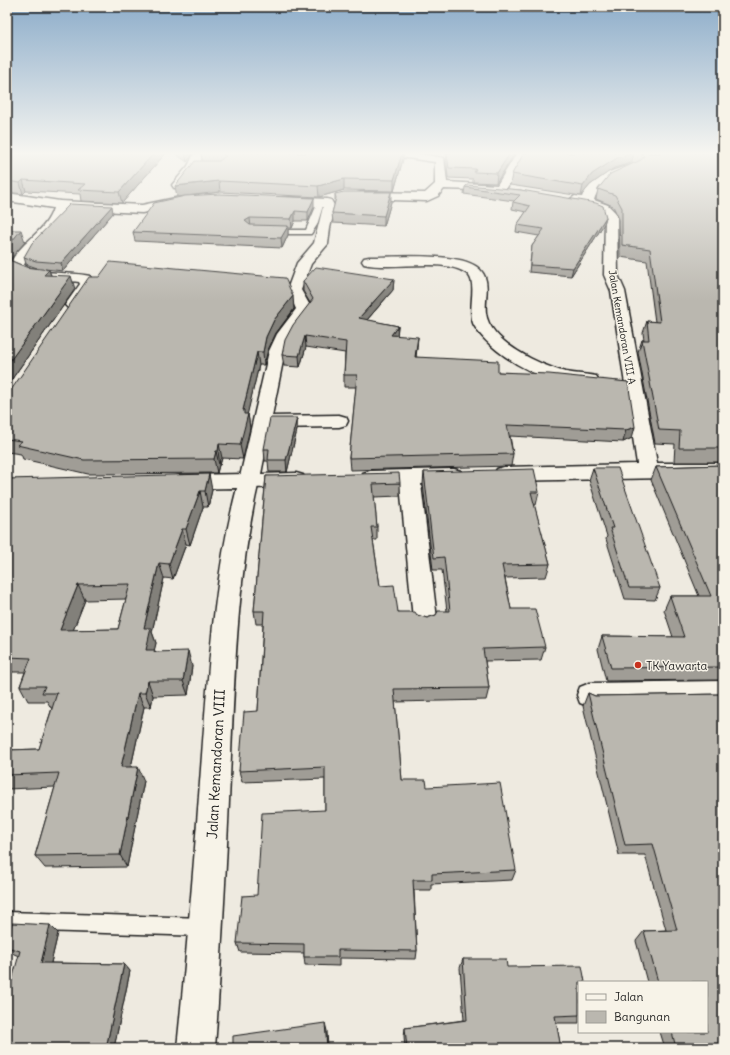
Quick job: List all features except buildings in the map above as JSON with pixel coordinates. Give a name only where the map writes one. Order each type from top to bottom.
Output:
[{"type":"street","points":[[42,202],[60,205],[122,209],[142,208],[180,202]]},
{"type":"street","name":"Jalan Kemandoran VIII","points":[[196,1048],[207,927],[223,641],[235,546],[242,507],[277,351],[285,334],[304,309],[294,290],[304,263],[321,244],[323,228],[329,207],[327,203],[322,202]]},
{"type":"street","name":"Jalan Kemandoran VIII A","points":[[587,202],[605,208],[611,214],[611,275],[618,290],[618,384],[648,470]]},
{"type":"street","points":[[60,205],[58,217],[39,240],[22,255],[16,266],[22,271],[31,273],[85,279],[87,284],[65,316]]},
{"type":"street","points":[[369,261],[452,263],[471,269],[480,282],[478,314],[481,325],[495,342],[508,352],[524,360],[565,376],[618,384]]},
{"type":"street","points":[[261,422],[339,421]]},
{"type":"street","points":[[349,478],[648,470],[723,470]]},
{"type":"street","points":[[410,477],[425,620]]},
{"type":"street","points":[[163,482],[318,479]]},
{"type":"street","points":[[590,695],[723,693]]},
{"type":"lane","points":[[265,231],[308,232],[314,225],[321,202]]},
{"type":"lane","points":[[7,921],[207,927]]},
{"type":"place","name":"TK Yawarta","points":[[638,665]]}]
